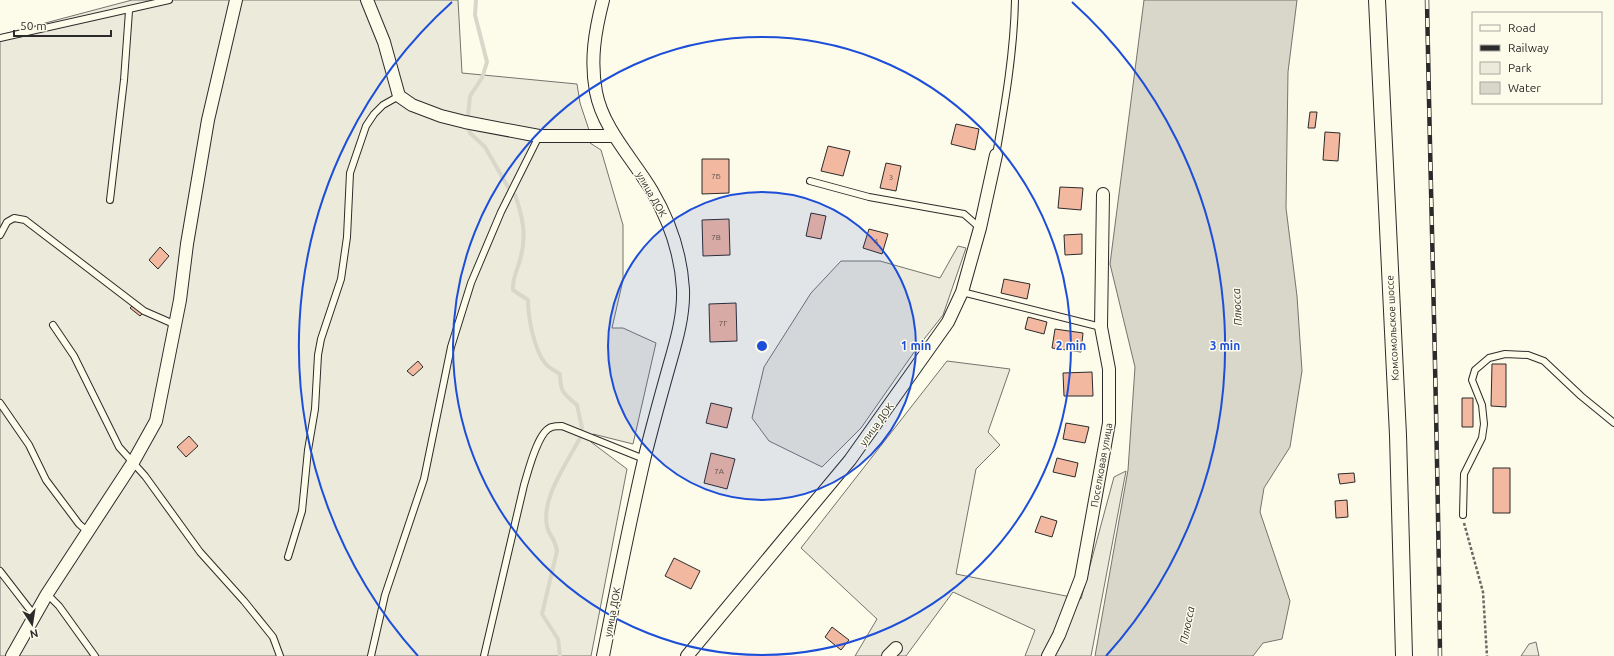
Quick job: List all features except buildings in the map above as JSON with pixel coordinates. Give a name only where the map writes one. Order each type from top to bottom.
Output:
[{"type":"main road","name":"Комсомольское шоссе","points":[[1377,0],[1398,435],[1404,656]]},
{"type":"street","points":[[12,656],[19,647],[34,615],[87,531],[132,464],[156,420],[176,326],[187,244],[208,120],[236,0]]},
{"type":"street","points":[[367,0],[384,42],[399,96],[412,105],[441,116],[539,136],[615,136]]},
{"type":"street","name":"улица ДОК","points":[[603,0],[594,37],[593,71],[596,93],[600,107],[615,136],[652,191],[665,217],[675,244],[683,288],[683,309],[678,336],[644,459],[603,656]]},
{"type":"street","name":"улица ДОК","points":[[687,656],[850,460],[948,322],[962,292],[980,228],[996,155]]},
{"type":"street","name":"Поселковая улица","points":[[1048,656],[1059,636],[1081,578],[1109,423],[1110,369],[1101,327],[1103,194]]},
{"type":"lane","points":[[0,38],[169,0]]},
{"type":"lane","points":[[996,155],[1005,108],[1015,22],[1015,0]]},
{"type":"lane","points":[[110,200],[124,80],[128,10]]},
{"type":"lane","points":[[288,557],[302,512],[308,450],[315,409],[318,355],[321,339],[341,279],[347,237],[350,172],[370,120],[383,105],[399,96]]},
{"type":"lane","points":[[371,656],[385,595],[424,479],[451,347],[469,290],[501,212],[539,136]]},
{"type":"lane","points":[[810,181],[868,197],[964,214],[980,228]]},
{"type":"lane","points":[[0,235],[7,222],[14,218],[25,220],[144,312],[176,326]]},
{"type":"lane","points":[[962,292],[1101,327]]},
{"type":"lane","points":[[53,325],[74,356],[119,447],[132,464],[145,476],[200,552],[244,601],[273,638],[280,656]]},
{"type":"lane","points":[[1463,515],[1464,474],[1482,438],[1484,424],[1482,405],[1472,380],[1475,370],[1489,358],[1505,354],[1528,355],[1544,361],[1581,396],[1614,423]]},
{"type":"lane","points":[[0,403],[29,445],[46,480],[79,524],[87,531]]},
{"type":"lane","points":[[484,656],[524,485],[532,459],[544,432],[551,427],[562,426],[644,459]]},
{"type":"lane","points":[[0,571],[34,615]]},
{"type":"lane","points":[[48,594],[59,606],[95,656]]},
{"type":"path","points":[[1463,515],[1483,592],[1487,656]]},
{"type":"green space","points":[[132,0],[458,0],[462,73],[577,84],[580,103],[589,130],[590,143],[601,150],[623,225],[623,280],[612,328],[623,328],[656,343],[633,444],[593,434],[591,442],[627,469],[591,656],[0,656],[0,35]]},
{"type":"green space","points":[[958,246],[966,248],[943,315],[917,348],[861,428],[822,467],[769,441],[752,418],[764,367],[811,293],[841,261],[880,261],[940,278]]},
{"type":"green space","points":[[947,361],[1010,369],[988,432],[1000,445],[976,469],[956,574],[1081,599],[1114,477],[1126,471],[1091,656],[1025,656],[1035,630],[953,592],[906,656],[855,656],[877,619],[801,548]]},
{"type":"green space","points":[[1536,642],[1539,656],[1521,656],[1529,644]]},
{"type":"water","name":"Плюсса","points":[[1144,0],[1297,0],[1288,72],[1286,208],[1297,296],[1302,371],[1290,447],[1264,488],[1260,512],[1290,601],[1282,639],[1263,643],[1253,656],[1095,656],[1128,470],[1135,367],[1110,264]]},
{"type":"waterway","points":[[468,116],[470,96],[482,78],[487,62],[475,15],[476,0]]},
{"type":"waterway","points":[[468,128],[470,133],[485,147],[508,187]]},
{"type":"waterway","points":[[515,195],[522,219],[524,235],[522,252],[514,279],[513,290],[528,300],[530,324],[538,350],[546,365],[560,374],[562,389],[577,405],[582,428]]},
{"type":"waterway","points":[[560,656],[558,639],[542,614],[557,551],[555,542],[547,526],[546,515],[551,492],[580,438]]},
{"type":"railway","points":[[1427,0],[1438,492],[1440,656]]}]
